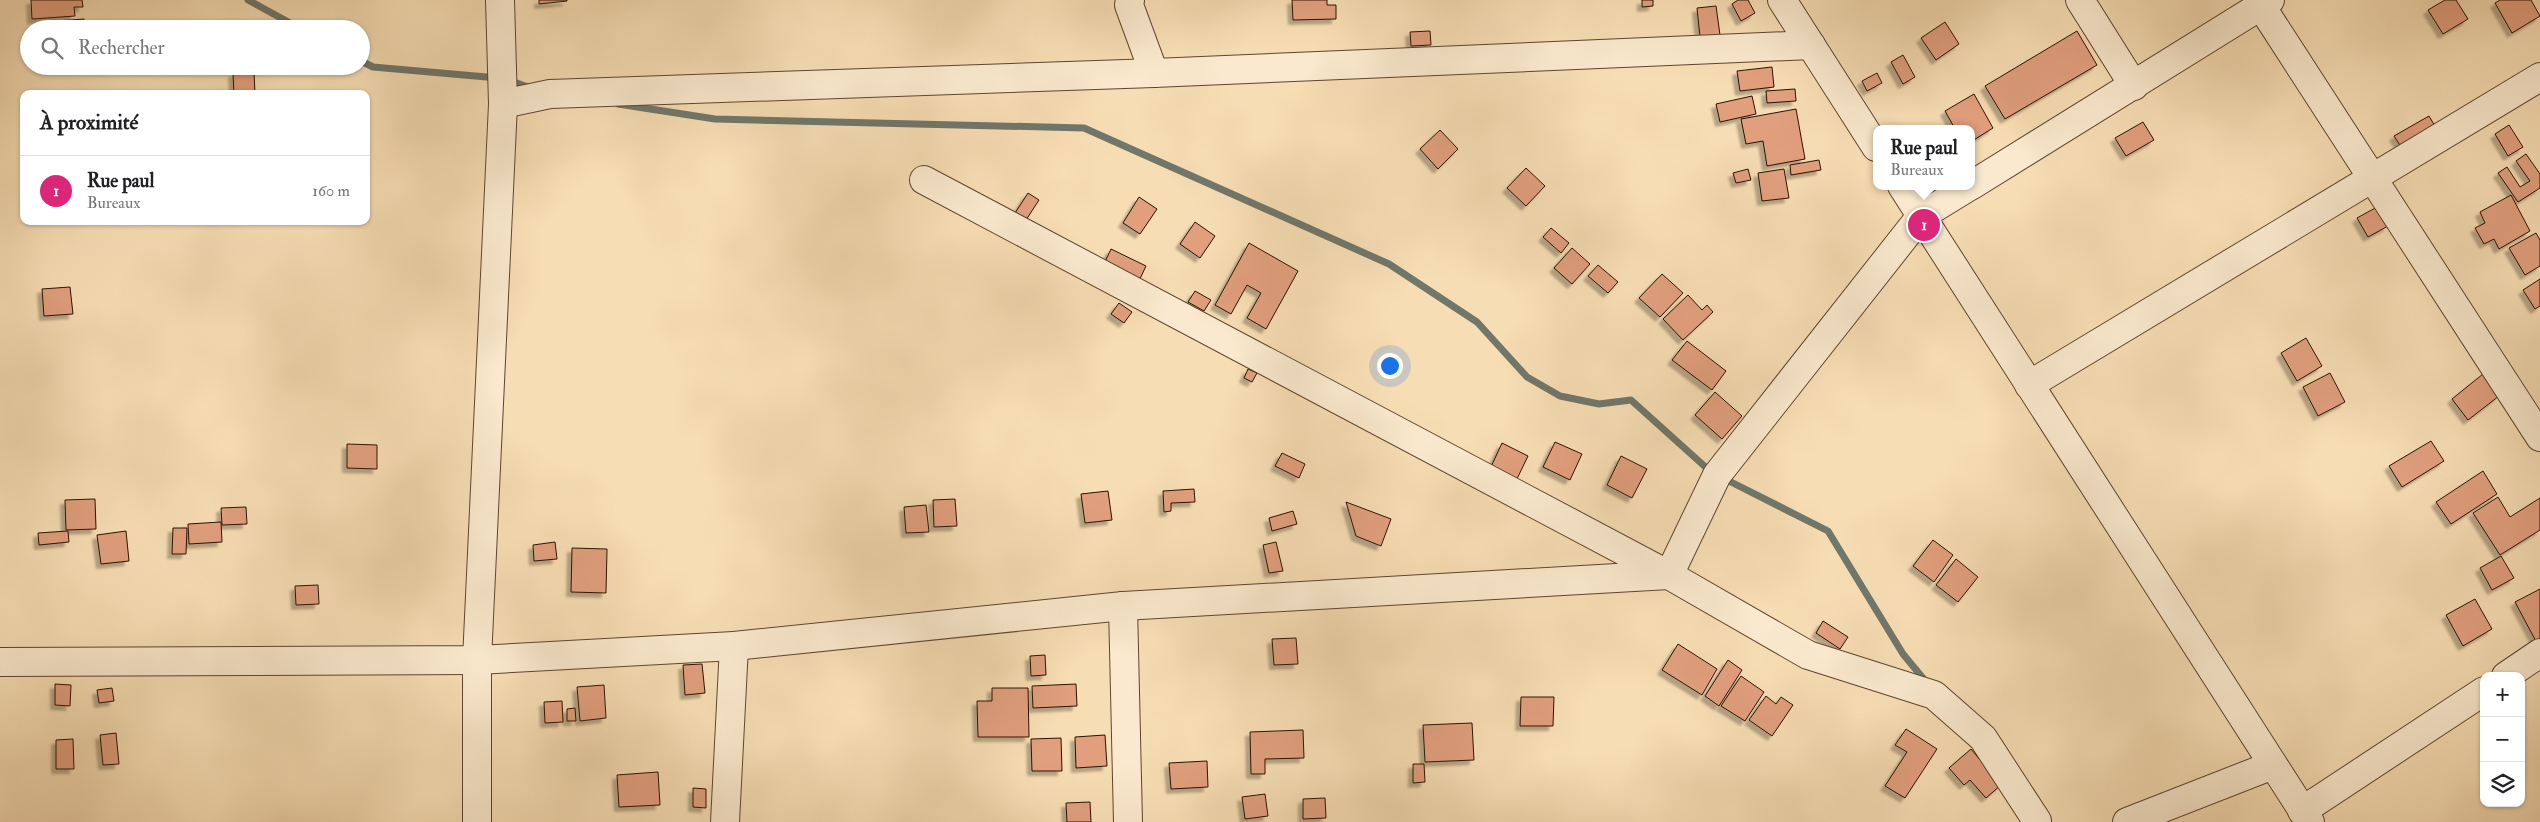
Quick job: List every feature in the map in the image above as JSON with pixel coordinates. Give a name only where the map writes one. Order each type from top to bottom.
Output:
[{"type":"street","points":[[477,822],[477,660],[503,104],[500,0]]},
{"type":"street","points":[[1130,0],[1130,5],[1154,74]]},
{"type":"street","points":[[1782,0],[1873,142]]},
{"type":"street","points":[[2080,0],[2134,86]]},
{"type":"street","points":[[1975,184],[2265,3],[2372,178],[2540,437]]},
{"type":"street","points":[[503,104],[550,94],[1154,74],[1810,44]]},
{"type":"street","points":[[2029,385],[2372,178],[2536,87]]},
{"type":"street","points":[[924,180],[1669,575],[1808,655],[1934,695],[1983,738],[2031,822]]},
{"type":"street","points":[[1905,190],[2306,816],[2480,693]]},
{"type":"street","points":[[1669,575],[1717,475],[1921,216],[1964,190]]},
{"type":"street","points":[[0,662],[477,660],[734,646],[1123,606],[1669,575]]},
{"type":"street","points":[[1123,606],[1128,822]]},
{"type":"street","points":[[725,822],[734,646]]},
{"type":"street","points":[[2512,672],[2540,653]]},
{"type":"street","points":[[2127,822],[2273,765]]},
{"type":"building","points":[[31,0],[82,0],[83,7],[74,7],[75,16],[32,19]]},
{"type":"building","points":[[539,0],[567,0],[567,1],[539,4]]},
{"type":"building","points":[[1292,0],[1327,0],[1327,5],[1336,5],[1336,19],[1293,20]]},
{"type":"building","points":[[1642,0],[1653,0],[1653,6],[1642,7]]},
{"type":"building","points":[[1738,0],[1748,0],[1755,13],[1741,21],[1732,4]]},
{"type":"building","points":[[2445,0],[2456,0],[2468,19],[2443,34],[2428,10]]},
{"type":"building","points":[[2500,0],[2531,0],[2540,16],[2512,33],[2495,3]]},
{"type":"building","points":[[1716,6],[1720,35],[1700,37],[1697,8]]},
{"type":"building","points":[[1945,22],[1959,44],[1936,60],[1921,38]]},
{"type":"building","points":[[1430,31],[1431,45],[1411,46],[1410,32]]},
{"type":"building","points":[[2077,31],[2097,65],[2005,119],[1985,86]]},
{"type":"building","points":[[1903,55],[1915,77],[1903,84],[1891,62]]},
{"type":"building","points":[[1772,67],[1774,87],[1740,91],[1737,71]]},
{"type":"building","points":[[1877,73],[1882,83],[1867,91],[1862,81]]},
{"type":"building","points":[[233,75],[254,75],[255,90],[234,90]]},
{"type":"building","points":[[1795,89],[1796,101],[1767,103],[1766,91]]},
{"type":"building","points":[[1974,94],[1993,128],[1975,139],[1975,125],[1953,125],[1945,111]]},
{"type":"building","points":[[1752,96],[1756,114],[1720,122],[1716,104]]},
{"type":"building","points":[[1796,109],[1805,159],[1767,166],[1763,141],[1746,144],[1741,119]]},
{"type":"building","points":[[2429,116],[2439,133],[2405,153],[2394,136]]},
{"type":"building","points":[[2143,122],[2154,140],[2126,156],[2115,138]]},
{"type":"building","points":[[2509,125],[2523,147],[2508,156],[2495,134]]},
{"type":"building","points":[[1440,130],[1458,149],[1438,169],[1420,149]]},
{"type":"building","points":[[2526,154],[2540,174],[2540,188],[2518,202],[2498,173],[2507,167],[2520,187],[2530,181],[2516,161]]},
{"type":"building","points":[[1819,160],[1821,170],[1791,175],[1790,165]]},
{"type":"building","points":[[1526,168],[1545,186],[1526,206],[1507,188]]},
{"type":"building","points":[[1748,169],[1751,180],[1736,183],[1733,173]]},
{"type":"building","points":[[1784,169],[1789,198],[1762,201],[1758,173]]},
{"type":"building","points":[[1028,193],[1039,200],[1026,220],[1015,213]]},
{"type":"building","points":[[2511,195],[2530,231],[2499,249],[2494,239],[2484,244],[2475,228],[2485,223],[2480,212]]},
{"type":"building","points":[[1139,197],[1157,209],[1140,234],[1123,223]]},
{"type":"building","points":[[2377,207],[2388,226],[2368,237],[2357,218]]},
{"type":"building","points":[[1195,222],[1215,236],[1200,258],[1180,244]]},
{"type":"building","points":[[1551,228],[1569,243],[1561,253],[1543,237]]},
{"type":"building","points":[[2536,233],[2540,240],[2540,266],[2525,275],[2509,248]]},
{"type":"building","points":[[1249,243],[1298,271],[1266,329],[1247,318],[1261,293],[1247,285],[1231,314],[1215,305]]},
{"type":"building","points":[[1572,248],[1590,264],[1572,284],[1554,268]]},
{"type":"building","points":[[1111,249],[1146,266],[1138,283],[1103,266]]},
{"type":"building","points":[[1598,265],[1618,282],[1608,293],[1588,276]]},
{"type":"building","points":[[1662,274],[1683,293],[1660,317],[1639,298]]},
{"type":"building","points":[[2540,279],[2540,306],[2535,309],[2523,290]]},
{"type":"building","points":[[70,287],[73,314],[44,316],[42,289]]},
{"type":"building","points":[[1195,291],[1211,300],[1204,311],[1188,302]]},
{"type":"building","points":[[1688,295],[1702,310],[1707,305],[1713,312],[1683,340],[1663,319]]},
{"type":"building","points":[[1119,303],[1132,312],[1124,323],[1111,314]]},
{"type":"building","points":[[2306,338],[2322,366],[2297,381],[2281,353]]},
{"type":"building","points":[[1687,341],[1726,371],[1712,390],[1672,360]]},
{"type":"building","points":[[1248,369],[1257,373],[1252,382],[1244,378]]},
{"type":"building","points":[[2330,373],[2345,402],[2318,416],[2303,387]]},
{"type":"building","points":[[2483,374],[2499,396],[2468,420],[2452,399]]},
{"type":"building","points":[[1715,392],[1742,416],[1722,439],[1695,415]]},
{"type":"building","points":[[2431,441],[2444,461],[2402,487],[2389,466]]},
{"type":"building","points":[[1555,442],[1582,454],[1570,480],[1543,467]]},
{"type":"building","points":[[1502,443],[1528,456],[1515,483],[1489,471]]},
{"type":"building","points":[[347,444],[377,445],[377,469],[347,468]]},
{"type":"building","points":[[1282,453],[1305,464],[1299,478],[1275,466]]},
{"type":"building","points":[[1621,456],[1647,469],[1632,498],[1607,485]]},
{"type":"building","points":[[2483,471],[2497,494],[2451,524],[2436,502]]},
{"type":"building","points":[[1194,489],[1195,502],[1171,503],[1171,511],[1164,512],[1163,491]]},
{"type":"building","points":[[1108,491],[1112,520],[1085,523],[1081,494]]},
{"type":"building","points":[[2498,497],[2510,517],[2540,498],[2540,530],[2500,555],[2473,513]]},
{"type":"building","points":[[95,499],[96,529],[66,530],[65,500]]},
{"type":"building","points":[[955,499],[957,526],[934,527],[933,500]]},
{"type":"building","points":[[1346,502],[1391,519],[1381,546],[1356,536]]},
{"type":"building","points":[[926,505],[929,532],[906,533],[904,507]]},
{"type":"building","points":[[246,507],[247,524],[222,525],[221,508]]},
{"type":"building","points":[[1293,511],[1297,524],[1272,531],[1269,518]]},
{"type":"building","points":[[221,522],[222,542],[189,544],[188,524]]},
{"type":"building","points":[[173,528],[187,528],[186,554],[172,554]]},
{"type":"building","points":[[68,531],[69,542],[39,545],[38,533]]},
{"type":"building","points":[[126,531],[129,561],[101,564],[97,535]]},
{"type":"building","points":[[1933,540],[1953,555],[1934,582],[1913,566]]},
{"type":"building","points":[[555,542],[557,559],[534,561],[533,545]]},
{"type":"building","points":[[1276,542],[1283,571],[1269,573],[1263,545]]},
{"type":"building","points":[[572,548],[607,549],[606,593],[571,592]]},
{"type":"building","points":[[2501,556],[2514,578],[2492,590],[2480,568]]},
{"type":"building","points":[[1956,559],[1978,577],[1958,602],[1936,585]]},
{"type":"building","points":[[318,585],[319,604],[296,605],[295,586]]},
{"type":"building","points":[[2540,589],[2540,646],[2539,647],[2515,602]]},
{"type":"building","points":[[2475,599],[2492,629],[2463,646],[2446,615]]},
{"type":"building","points":[[1823,621],[1848,637],[1840,649],[1816,633]]},
{"type":"building","points":[[1296,638],[1298,664],[1274,665],[1272,639]]},
{"type":"building","points":[[1678,644],[1717,669],[1702,695],[1662,670]]},
{"type":"building","points":[[1045,655],[1046,675],[1031,676],[1030,656]]},
{"type":"building","points":[[1728,660],[1742,670],[1719,706],[1705,696]]},
{"type":"building","points":[[702,664],[705,693],[685,695],[683,665]]},
{"type":"building","points":[[1741,676],[1764,692],[1745,721],[1721,706]]},
{"type":"building","points":[[55,684],[71,685],[70,706],[55,705]]},
{"type":"building","points":[[1076,684],[1077,706],[1033,708],[1032,686]]},
{"type":"building","points":[[604,685],[606,718],[580,721],[577,687]]},
{"type":"building","points":[[112,688],[114,701],[99,703],[97,690]]},
{"type":"building","points":[[992,688],[1028,688],[1029,737],[978,737],[977,701],[992,701]]},
{"type":"building","points":[[1766,696],[1776,704],[1781,697],[1793,705],[1772,736],[1749,720]]},
{"type":"building","points":[[1521,697],[1554,697],[1553,726],[1520,726]]},
{"type":"building","points":[[562,701],[563,722],[545,723],[544,702]]},
{"type":"building","points":[[575,708],[576,721],[567,721],[567,709]]},
{"type":"building","points":[[1472,723],[1474,760],[1425,762],[1423,725]]},
{"type":"building","points":[[1906,729],[1937,749],[1905,798],[1885,786],[1907,752],[1895,745]]},
{"type":"building","points":[[1303,730],[1304,758],[1265,759],[1265,774],[1251,774],[1250,732]]},
{"type":"building","points":[[116,733],[119,764],[103,765],[100,735]]},
{"type":"building","points":[[1105,735],[1107,766],[1076,768],[1075,737]]},
{"type":"building","points":[[1061,738],[1062,771],[1032,771],[1031,739]]},
{"type":"building","points":[[73,739],[74,769],[56,769],[56,740]]},
{"type":"building","points":[[1971,749],[2001,785],[1986,798],[1970,780],[1964,785],[1949,768]]},
{"type":"building","points":[[1207,761],[1208,787],[1171,789],[1169,763]]},
{"type":"building","points":[[1413,764],[1424,764],[1425,782],[1413,783]]},
{"type":"building","points":[[658,772],[660,805],[619,807],[617,775]]},
{"type":"building","points":[[693,788],[706,789],[706,808],[693,807]]},
{"type":"building","points":[[1265,794],[1268,816],[1245,819],[1242,797]]},
{"type":"building","points":[[1325,798],[1326,818],[1303,819],[1303,799]]},
{"type":"building","points":[[1090,802],[1091,822],[1067,822],[1066,803]]},
{"type":"waterway","points":[[248,0],[285,20]]},
{"type":"waterway","points":[[370,66],[498,78]]},
{"type":"waterway","points":[[508,80],[531,88]]},
{"type":"waterway","points":[[618,104],[715,119],[1084,128],[1389,264],[1477,322],[1527,377],[1560,396],[1599,404],[1631,400],[1711,472]]},
{"type":"waterway","points":[[1723,478],[1828,531],[1903,654],[1927,683]]},
{"type":"place","name":"Rue paul","points":[[1924,225]]}]
